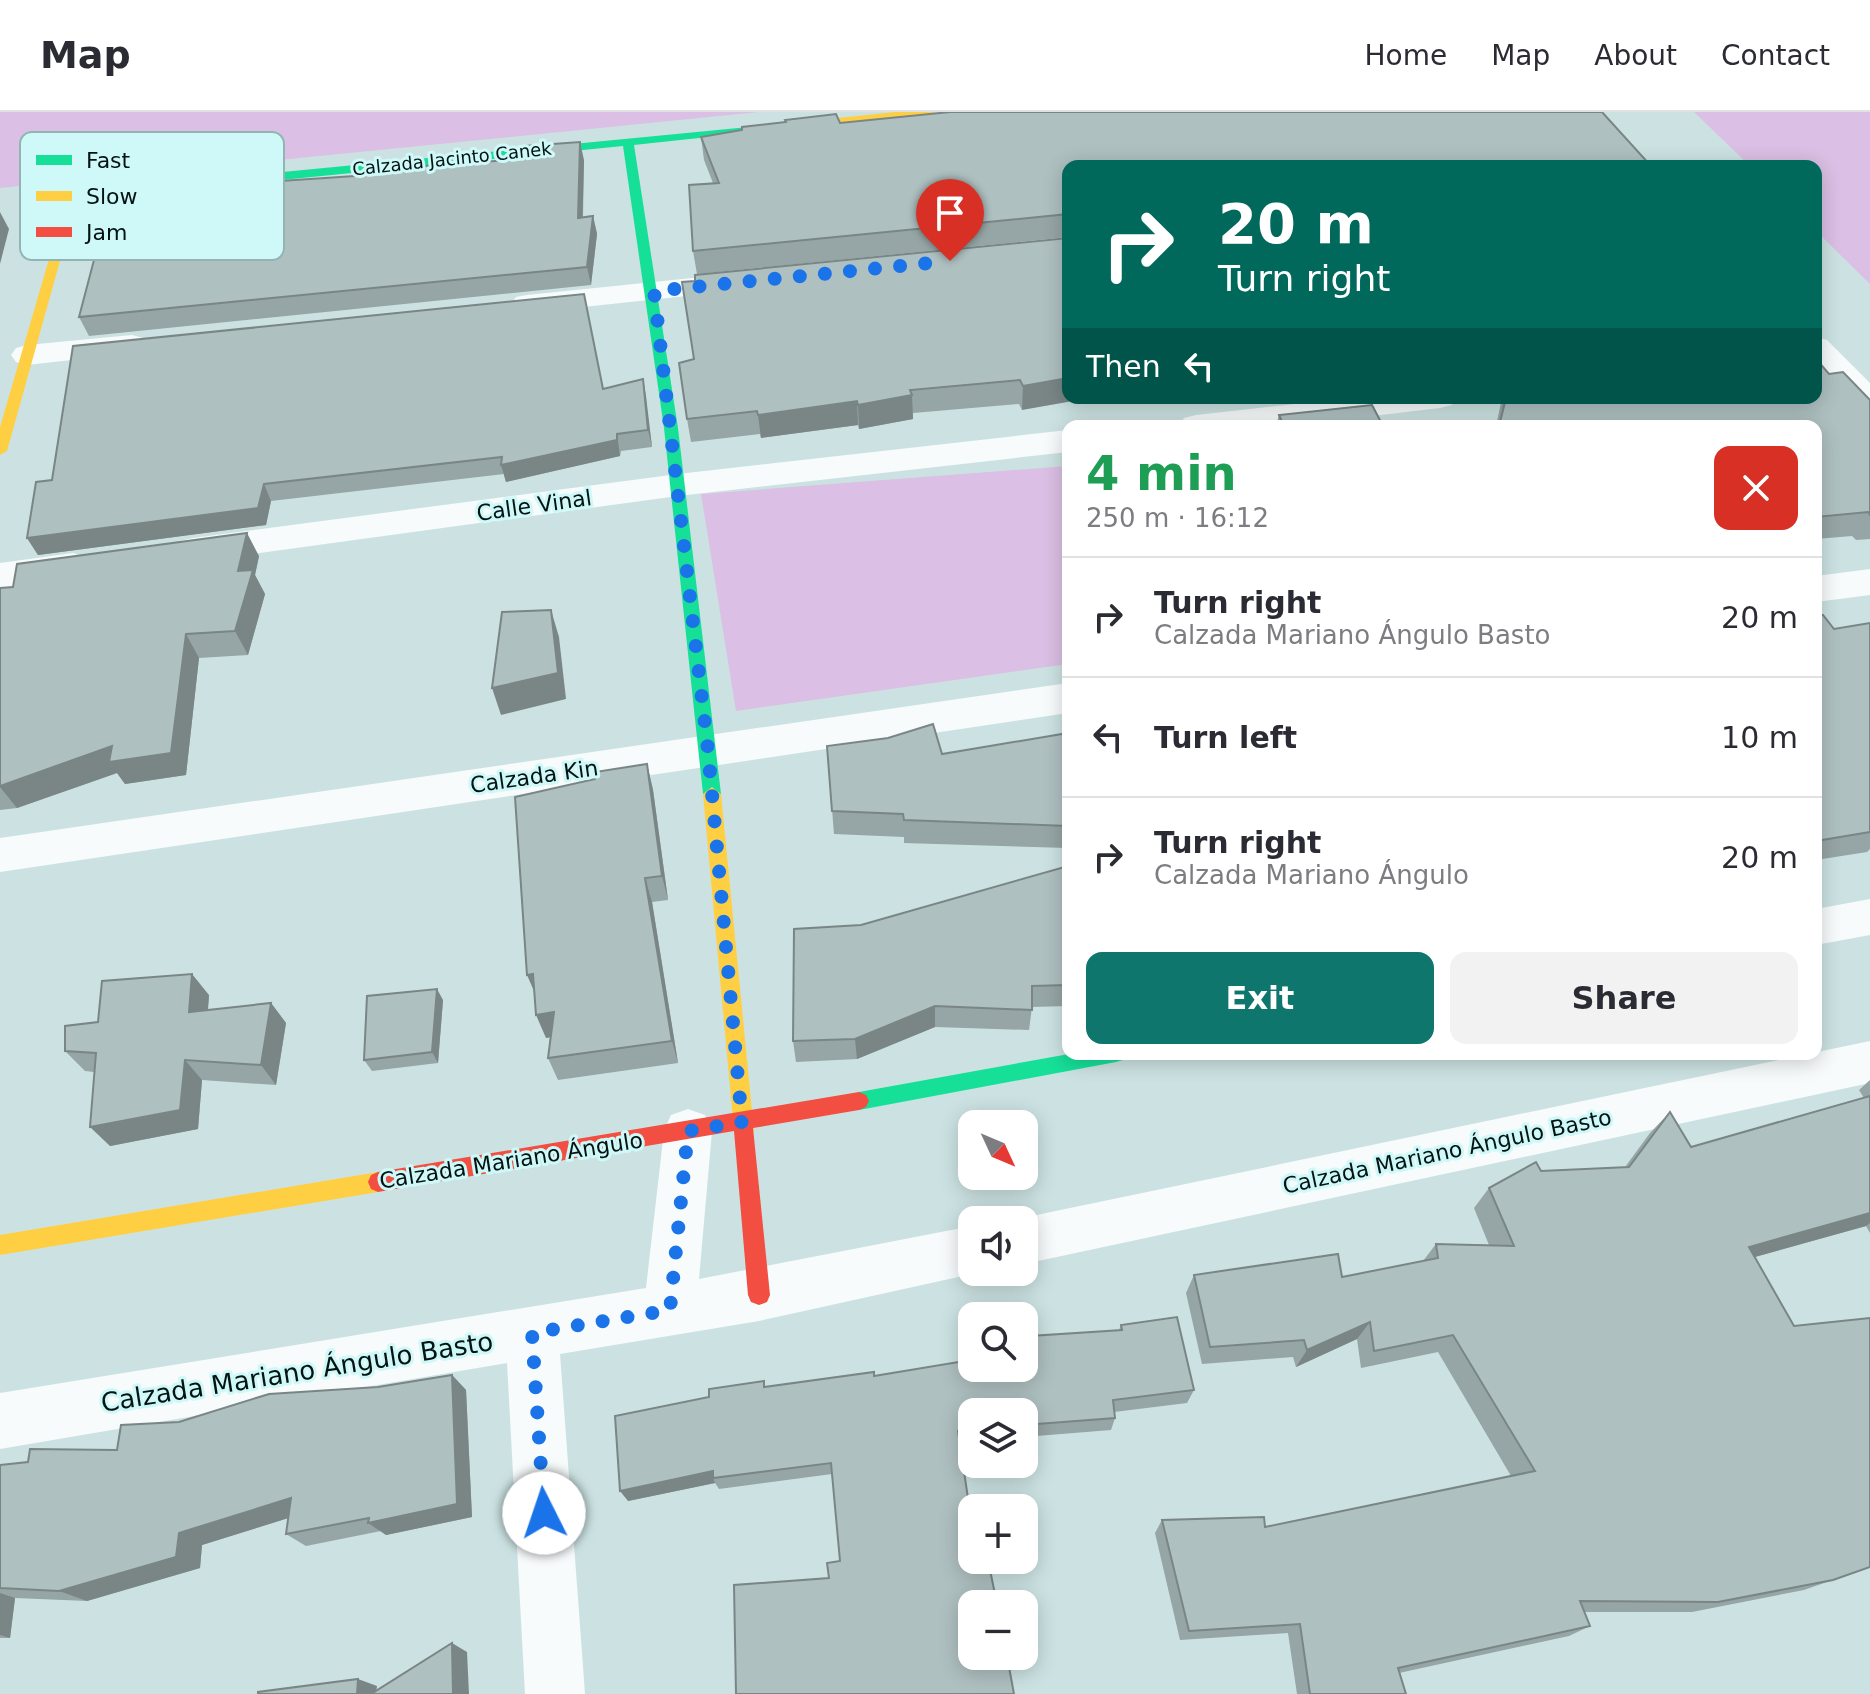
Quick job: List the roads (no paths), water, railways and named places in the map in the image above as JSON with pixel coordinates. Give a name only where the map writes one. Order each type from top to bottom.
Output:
[{"type":"street","name":"Calzada Jacinto Canek","points":[[284,176],[929,112]]},
{"type":"street","points":[[628,141],[654,291],[678,485],[708,750],[759,1295]]},
{"type":"street","name":"Calzada Jacinto Canek","points":[[27,355],[54,260]]},
{"type":"street","points":[[497,307],[776,279]]},
{"type":"street","points":[[0,451],[27,355],[168,341]]},
{"type":"street","points":[[1822,356],[1870,402]]},
{"type":"street","points":[[1248,420],[1388,404]]},
{"type":"street","name":"Calle Vinal","points":[[158,555],[678,485],[1062,442]]},
{"type":"street","points":[[0,576],[110,561]]},
{"type":"street","points":[[1822,588],[1870,582]]},
{"type":"street","name":"Calzada Kin","points":[[0,855],[1062,699]]},
{"type":"street","points":[[1822,926],[1870,917]]},
{"type":"street","name":"Calzada Mariano Ángulo","points":[[0,1245],[742,1122],[1083,1060]]},
{"type":"street","name":"Calzada Mariano Ángulo Basto","points":[[1038,1237],[1870,1062]]},
{"type":"street","points":[[670,1310],[688,1131]]},
{"type":"street","name":"Calzada Mariano Ángulo Basto","points":[[0,1421],[759,1295],[958,1254]]},
{"type":"street","points":[[532,1333],[555,1694]]}]
